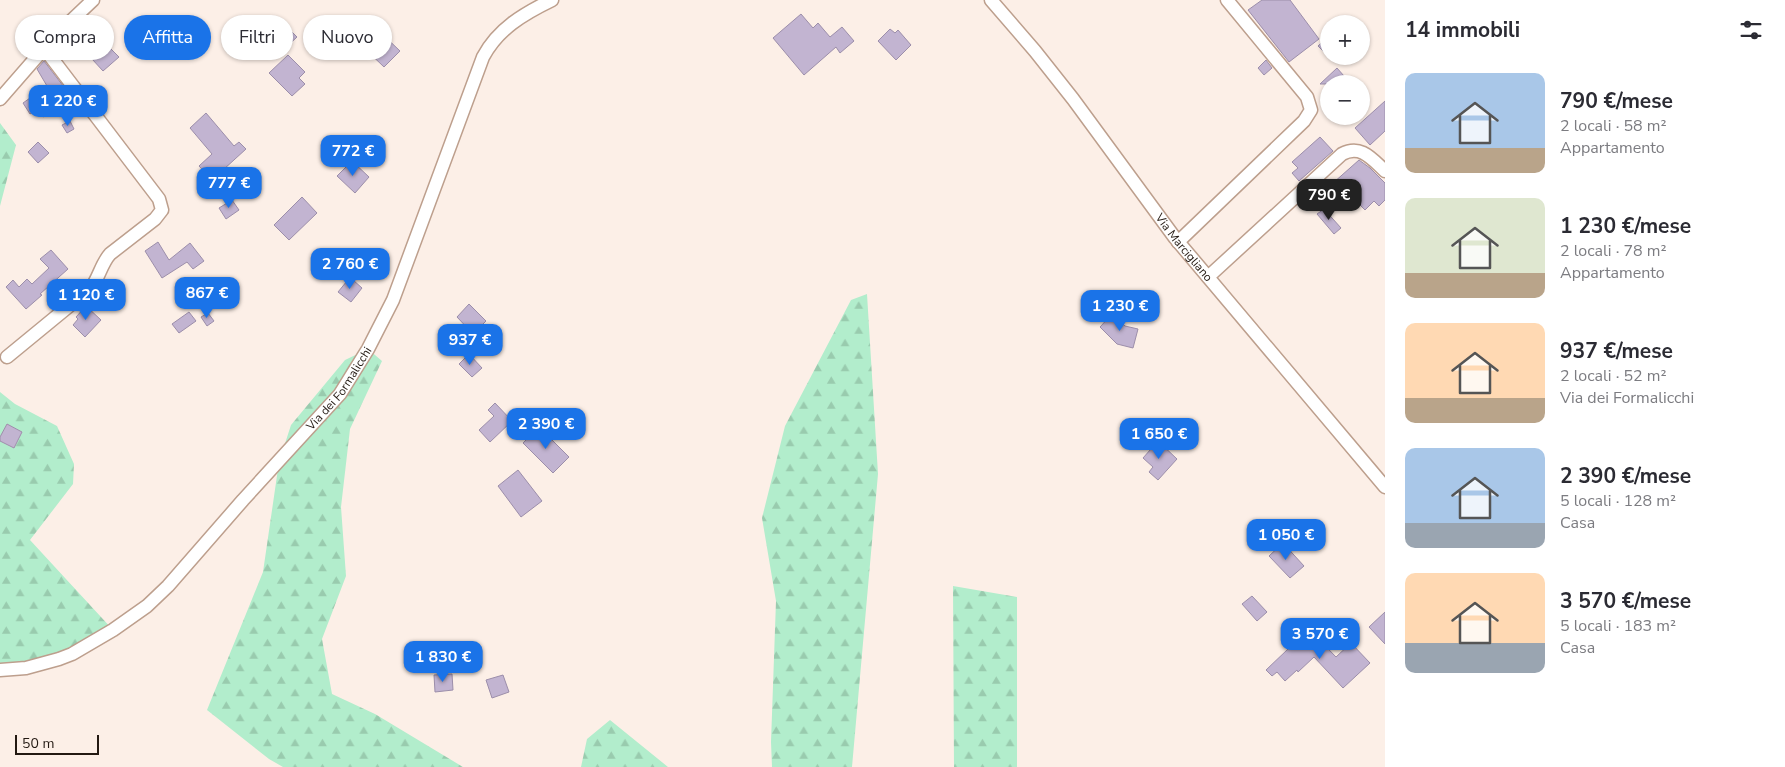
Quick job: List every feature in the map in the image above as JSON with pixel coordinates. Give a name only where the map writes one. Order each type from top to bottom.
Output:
[{"type":"street","points":[[78,15],[94,0]]},
{"type":"street","name":"Via dei Formalicchi","points":[[0,670],[42,665],[72,654],[113,630],[147,606],[168,586],[340,394],[368,349],[393,300],[482,57],[501,32],[525,14],[552,0]]},
{"type":"street","name":"Via Marcigliano","points":[[991,0],[1073,99],[1178,242],[1385,487]]},
{"type":"street","points":[[1178,242],[1304,121],[1311,110],[1311,104],[1307,97],[1227,0]]},
{"type":"street","points":[[0,99],[34,60]]},
{"type":"street","points":[[7,357],[90,288],[95,283],[110,254],[155,219],[162,210],[159,200],[53,60]]},
{"type":"street","points":[[1208,277],[1342,154],[1349,150],[1361,151],[1385,171]]},
{"type":"green space","points":[[0,123],[16,145],[0,206]]},
{"type":"green space","points":[[867,294],[878,474],[852,767],[772,767],[771,742],[776,601],[762,518],[785,426],[851,300]]},
{"type":"green space","points":[[368,349],[382,361],[350,429],[341,507],[346,576],[322,639],[332,694],[375,714],[463,767],[283,767],[269,759],[207,710],[263,572],[279,462],[291,425],[345,360]]},
{"type":"green space","points":[[0,392],[15,404],[57,426],[74,464],[73,484],[30,540],[113,630],[88,646],[0,670],[0,441],[14,448],[22,432],[7,424],[0,437]]},
{"type":"green space","points":[[953,586],[1017,597],[1017,767],[954,767]]},
{"type":"green space","points":[[610,720],[668,767],[581,767],[587,739]]},
{"type":"building","points":[[1262,0],[1290,0],[1319,39],[1289,62],[1248,10]]},
{"type":"building","points":[[801,14],[813,28],[818,23],[830,37],[842,27],[854,41],[840,53],[836,47],[804,75],[773,38]]},
{"type":"building","points":[[890,29],[895,33],[898,30],[911,45],[896,60],[878,41]]},
{"type":"building","points":[[392,43],[400,51],[392,59]]},
{"type":"building","points":[[114,52],[119,57],[103,71],[93,60],[114,60]]},
{"type":"building","points":[[283,60],[293,60],[305,72],[299,78],[305,84],[292,96],[269,73]]},
{"type":"building","points":[[377,60],[391,60],[384,67]]},
{"type":"building","points":[[1266,60],[1272,68],[1264,75],[1258,68]]},
{"type":"building","points":[[44,61],[77,104],[64,113],[59,106],[43,117],[37,109],[30,114],[23,103],[47,86],[37,69]]},
{"type":"building","points":[[1337,68],[1343,75],[1330,75]]},
{"type":"building","points":[[1385,101],[1385,131],[1370,145],[1355,128],[1358,125],[1370,125],[1370,114]]},
{"type":"building","points":[[206,113],[234,146],[239,142],[246,149],[212,180],[199,166],[212,154],[190,128]]},
{"type":"building","points":[[70,121],[74,129],[67,133],[62,125]]},
{"type":"building","points":[[1320,137],[1333,151],[1299,181],[1292,173],[1298,168],[1292,162]]},
{"type":"building","points":[[38,142],[49,153],[38,163],[28,152]]},
{"type":"building","points":[[1359,160],[1385,183],[1385,200],[1379,206],[1374,201],[1365,210],[1350,195],[1337,206],[1324,191]]},
{"type":"building","points":[[352,161],[369,177],[355,193],[337,176]]},
{"type":"building","points":[[302,197],[317,213],[289,240],[274,225]]},
{"type":"building","points":[[232,200],[239,210],[226,219],[219,208]]},
{"type":"building","points":[[1324,209],[1341,228],[1334,234],[1317,214]]},
{"type":"building","points":[[158,242],[169,260],[190,243],[204,261],[193,269],[187,262],[162,278],[145,251]]},
{"type":"building","points":[[51,250],[68,269],[26,309],[6,287],[13,280],[19,287],[27,279],[32,284],[49,268],[40,259]]},
{"type":"building","points":[[353,280],[362,288],[351,302],[338,292],[347,281],[351,284]]},
{"type":"building","points":[[469,304],[486,321],[473,334],[457,317]]},
{"type":"building","points":[[86,306],[101,320],[85,337],[73,325],[78,319],[76,317]]},
{"type":"building","points":[[189,312],[196,321],[179,333],[172,324]]},
{"type":"building","points":[[208,313],[214,321],[207,326],[201,317]]},
{"type":"building","points":[[1112,314],[1125,326],[1138,329],[1133,348],[1117,344],[1100,327]]},
{"type":"building","points":[[469,354],[482,368],[472,377],[459,364]]},
{"type":"building","points":[[495,403],[512,421],[490,442],[479,430],[494,416],[488,410]]},
{"type":"building","points":[[7,424],[22,432],[14,448],[0,441],[0,437]]},
{"type":"building","points":[[539,427],[569,457],[553,473],[523,443]]},
{"type":"building","points":[[1158,441],[1177,459],[1158,480],[1149,472],[1153,467],[1143,458]]},
{"type":"building","points":[[518,470],[542,501],[521,517],[498,486]]},
{"type":"building","points":[[1283,543],[1304,566],[1290,578],[1269,556]]},
{"type":"building","points":[[1252,596],[1267,612],[1257,621],[1242,604]]},
{"type":"building","points":[[1385,612],[1385,644],[1369,627]]},
{"type":"building","points":[[1309,629],[1336,657],[1351,643],[1370,663],[1343,688],[1314,657],[1285,681],[1277,672],[1272,676],[1266,670]]},
{"type":"building","points":[[452,674],[453,690],[435,692],[434,675]]},
{"type":"building","points":[[503,675],[509,692],[492,698],[486,680]]}]
